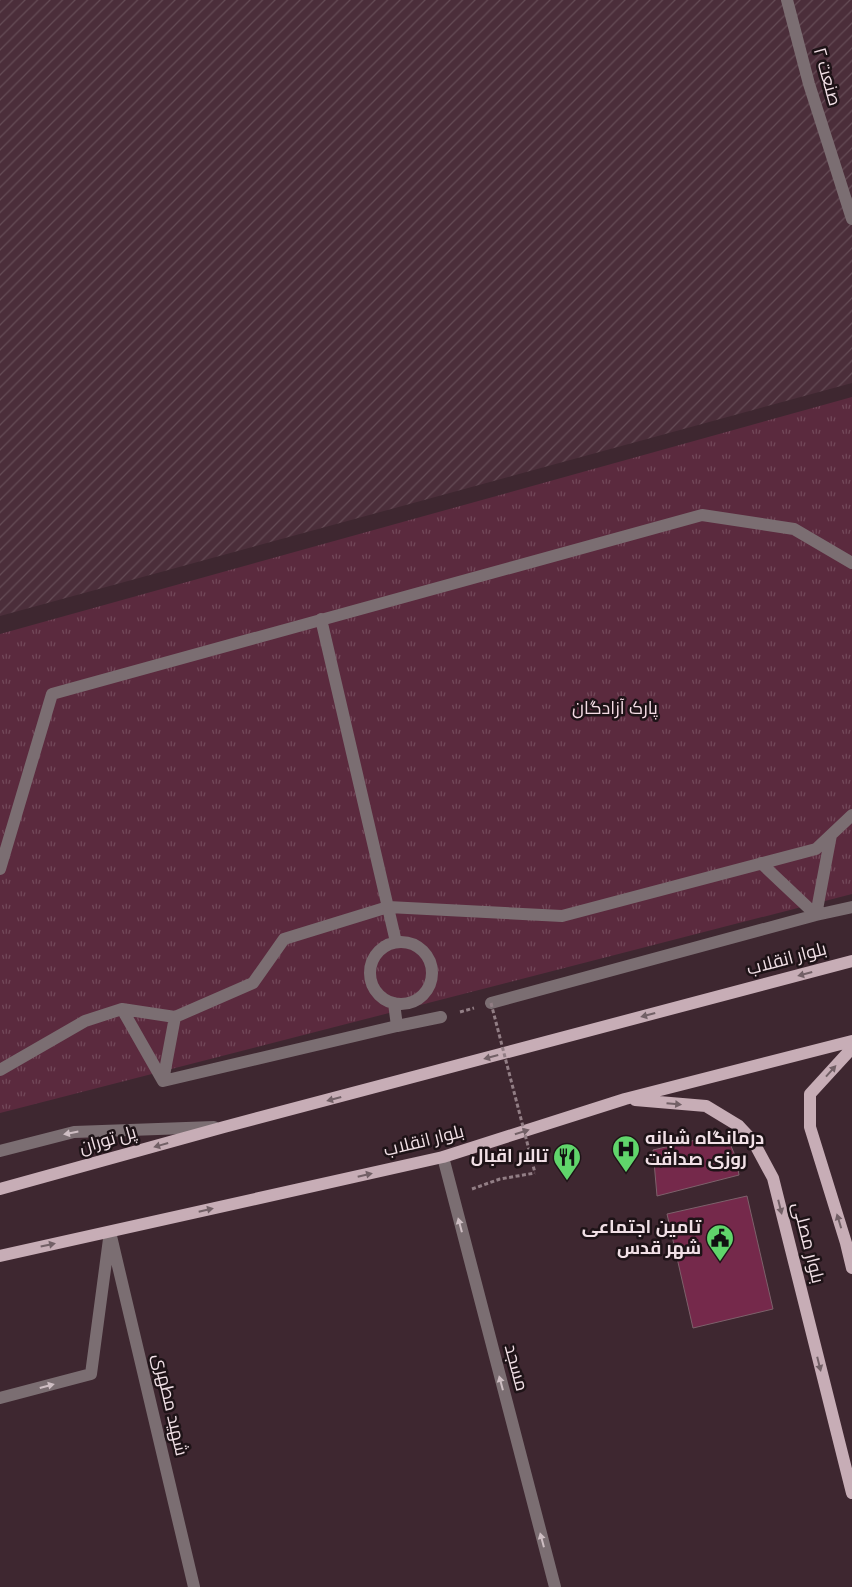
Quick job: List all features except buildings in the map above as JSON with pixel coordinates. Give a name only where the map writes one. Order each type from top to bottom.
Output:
[{"type":"main road","name":"بلوار انقلاب","points":[[224,1127],[852,961]]},
{"type":"main road","name":"بلوار انقلاب","points":[[0,1256],[442,1157],[625,1099],[852,1041]]},
{"type":"main road","name":"بلوار مصلی","points":[[852,1048],[810,1094],[810,1127],[849,1243],[852,1268]]},
{"type":"main road","name":"بلوار مصلی","points":[[625,1099],[706,1106],[739,1126],[753,1141],[773,1178],[852,1493]]},
{"type":"main road","name":"پل توران","points":[[0,1190],[224,1127]]},
{"type":"street","name":"صنعت ۲","points":[[787,0],[809,84],[852,219]]},
{"type":"street","points":[[0,869],[52,694],[702,514],[794,529],[852,563]]},
{"type":"street","points":[[321,620],[396,942]]},
{"type":"street","points":[[0,1070],[85,1021],[122,1009],[175,1017],[253,983],[284,939],[388,908],[562,916],[816,849],[852,815]]},
{"type":"street","points":[[816,915],[831,835]]},
{"type":"street","points":[[760,863],[816,915]]},
{"type":"street","points":[[491,1002],[852,907]]},
{"type":"street","points":[[396,942],[406,942],[415,945],[424,951],[430,960],[432,970],[431,981],[427,991],[420,998],[410,1003],[399,1004],[389,1002],[380,996],[370,977],[370,967],[373,958],[379,950],[396,942]]},
{"type":"street","points":[[394,1003],[397,1026]]},
{"type":"street","points":[[122,1009],[163,1081]]},
{"type":"street","points":[[163,1081],[175,1017]]},
{"type":"street","points":[[163,1081],[441,1017]]},
{"type":"street","name":"بلوار انقلاب","points":[[0,1151],[74,1132],[224,1127]]},
{"type":"street","name":"مسجد","points":[[442,1157],[555,1587]]},
{"type":"street","points":[[0,1398],[91,1374],[110,1232]]},
{"type":"street","name":"شهید مطهری","points":[[110,1232],[194,1587]]},
{"type":"path","points":[[441,1017],[491,1002],[535,1173],[500,1179],[452,1195]]},
{"type":"shaded area","points":[[0,0],[852,0],[852,383],[0,616]]},
{"type":"green space","name":"پارک آزادگان","points":[[852,397],[852,894],[0,1113],[0,634]]},
{"type":"place","name":"درمانگاه شبانه روزی صداقت","points":[[626,1173]]},
{"type":"place","name":"تالار اقبال","points":[[567,1181]]},
{"type":"place","name":"تامین اجتماعی شهر قدس","points":[[720,1262]]}]
